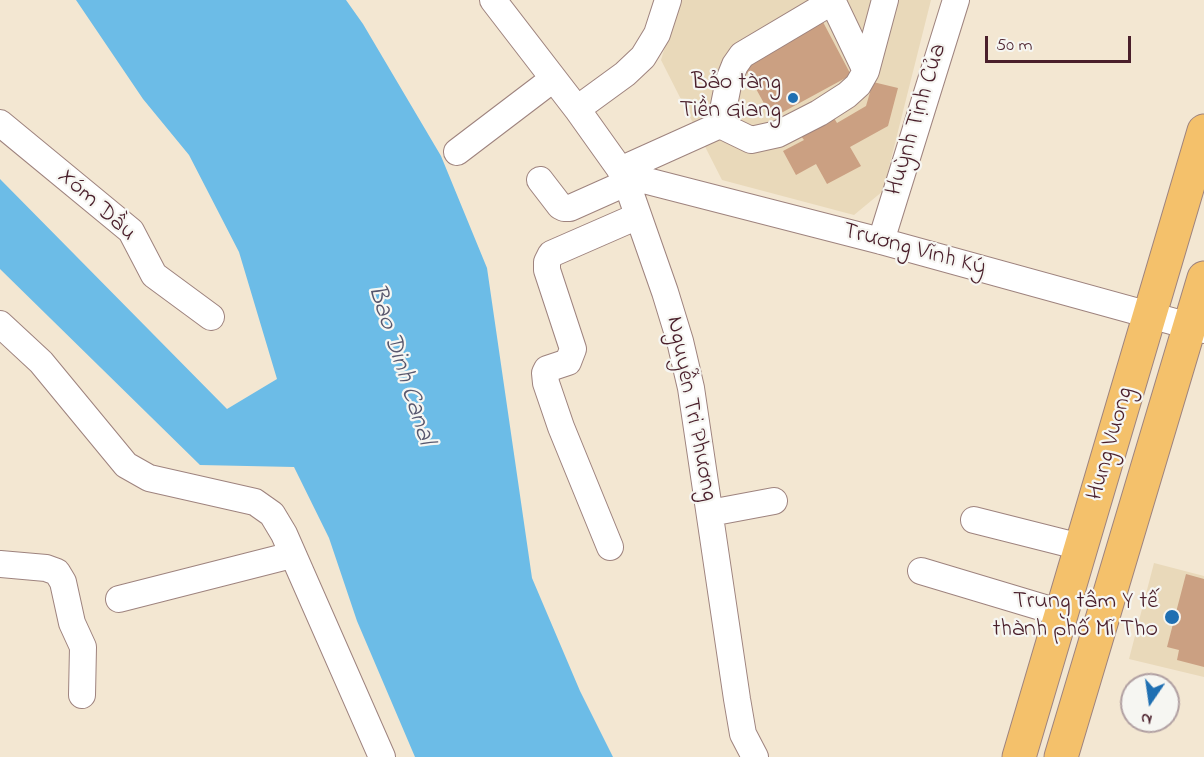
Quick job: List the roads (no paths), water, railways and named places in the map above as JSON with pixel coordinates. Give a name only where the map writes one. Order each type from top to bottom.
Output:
[{"type":"main road","name":"Hung Vuong","points":[[1019,757],[1204,131]]},
{"type":"main road","name":"Hung Vuong","points":[[1061,757],[1197,328],[1204,278]]},
{"type":"street","name":"Nguyễn Tri Phương","points":[[493,0],[577,109],[623,176],[638,216],[680,341],[691,388],[743,734],[755,757]]},
{"type":"street","points":[[577,109],[625,74],[643,57],[657,34],[669,0]]},
{"type":"street","points":[[720,125],[751,140],[778,134],[836,103],[858,85],[866,71],[885,0]]},
{"type":"street","name":"Huỳnh Tịnh Của","points":[[881,241],[956,0]]},
{"type":"street","points":[[720,125],[729,80],[742,55],[832,1],[866,71]]},
{"type":"street","points":[[457,152],[553,79]]},
{"type":"street","name":"Xóm Dầu","points":[[0,123],[131,231],[154,275],[211,317]]},
{"type":"street","points":[[540,180],[560,206],[570,208],[623,176],[720,125]]},
{"type":"street","name":"Trương Vĩnh Ký","points":[[623,176],[881,241],[1197,328]]},
{"type":"street","points":[[610,547],[561,427],[546,383],[547,369],[568,362],[573,349],[547,270],[547,262],[551,254],[638,216]]},
{"type":"street","points":[[0,324],[41,362],[126,465],[148,478],[255,502],[272,514],[284,534],[382,757]]},
{"type":"street","points":[[710,513],[774,501]]},
{"type":"street","points":[[974,520],[1081,547]]},
{"type":"street","points":[[119,599],[292,555]]},
{"type":"street","points":[[0,564],[46,568],[57,572],[63,582],[72,623],[83,647],[82,695]]},
{"type":"street","points":[[921,571],[1061,613]]},
{"type":"water","name":"Bao Dinh Canal","points":[[76,0],[346,0],[363,24],[441,156],[487,268],[532,578],[580,691],[613,757],[415,757],[357,621],[329,538],[294,467],[200,465],[0,269],[0,179],[227,409],[277,379],[239,252],[189,155],[143,99]]},
{"type":"place","name":"Bảo tàng Tiền Giang","points":[[793,98]]},
{"type":"place","name":"Trung tâm Y tế thành phố Mĩ Tho","points":[[1172,617]]}]
